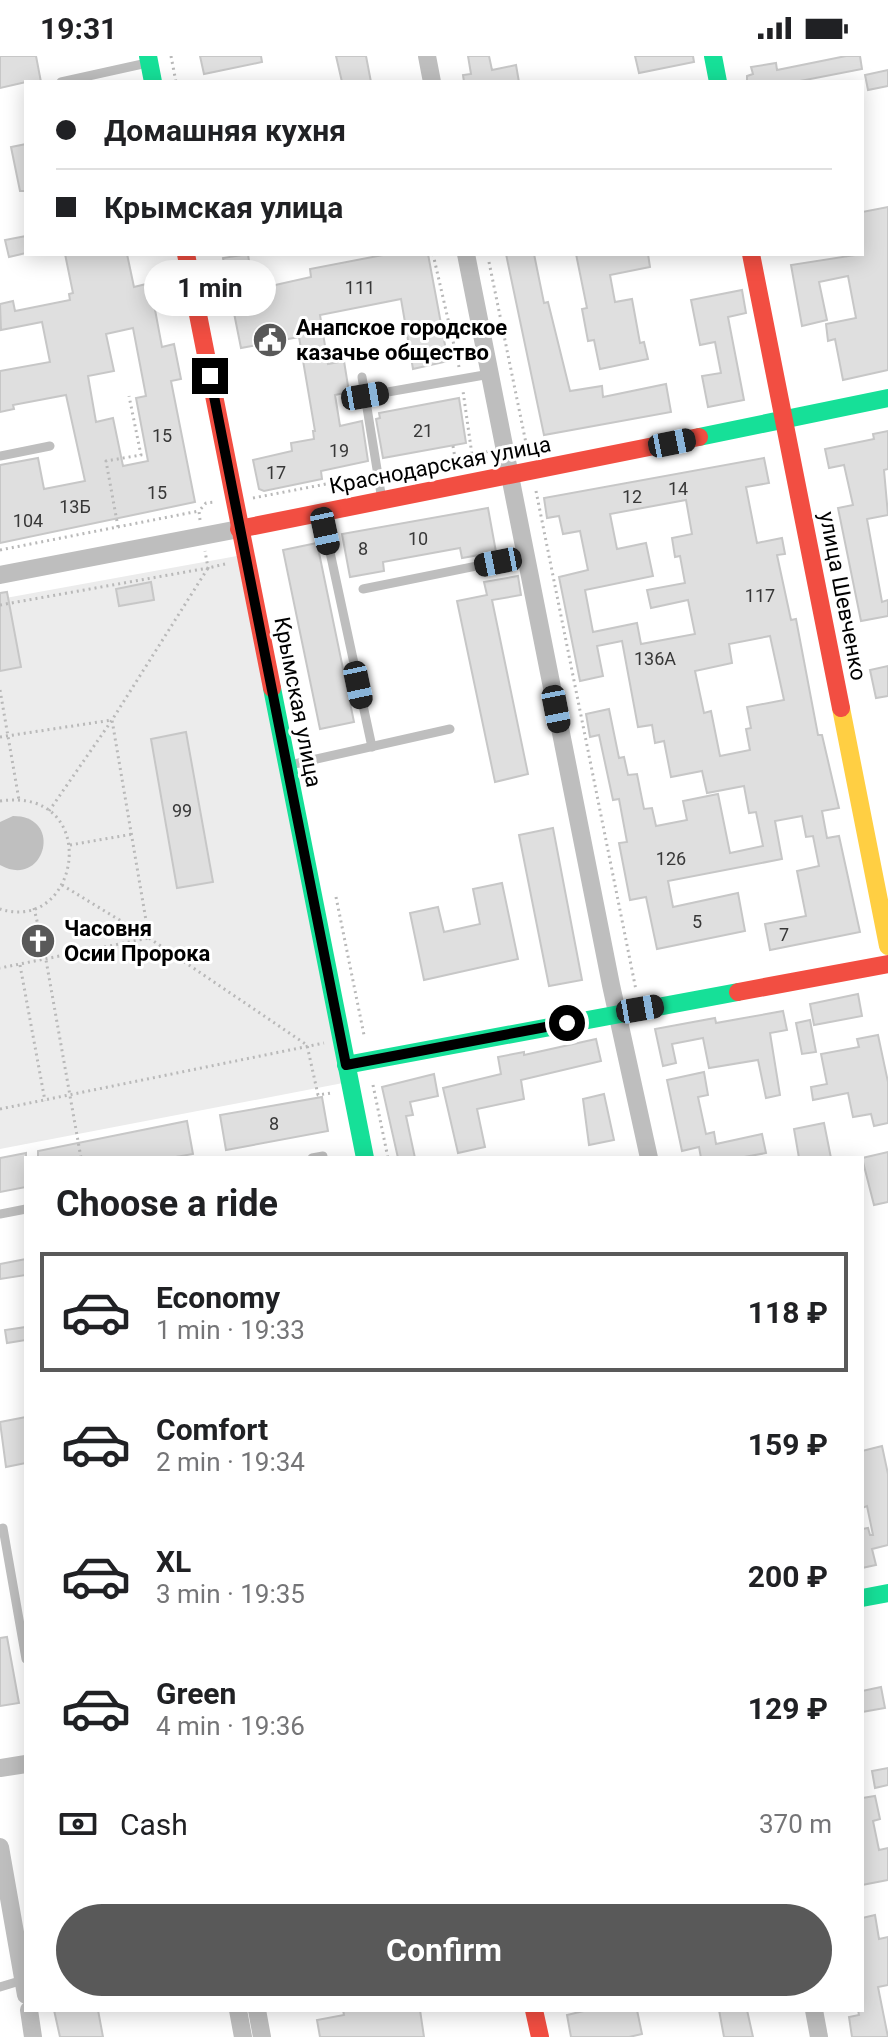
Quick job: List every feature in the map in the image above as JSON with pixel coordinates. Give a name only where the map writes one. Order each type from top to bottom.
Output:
[{"type":"street","points":[[427,56],[432,80]]},
{"type":"street","points":[[713,56],[718,80]]},
{"type":"street","points":[[149,59],[153,80]]},
{"type":"street","name":"Крымская улица","points":[[186,256],[242,498],[239,529],[365,1156]]},
{"type":"street","points":[[466,256],[649,1156]]},
{"type":"street","name":"улица Шевченко","points":[[751,256],[888,946]]},
{"type":"street","name":"Краснодарская улица","points":[[0,575],[510,477],[888,398]]},
{"type":"street","points":[[346,1065],[888,964]]},
{"type":"street","points":[[864,1598],[888,1593]]},
{"type":"street","points":[[0,1768],[24,1764]]},
{"type":"street","points":[[0,1847],[24,1979]]},
{"type":"street","points":[[29,2012],[33,2037]]},
{"type":"street","points":[[238,2012],[243,2037]]},
{"type":"street","points":[[257,2012],[262,2037]]},
{"type":"street","points":[[534,2012],[540,2037]]},
{"type":"street","points":[[814,2012],[819,2037]]},
{"type":"lane","points":[[69,80],[149,59]]},
{"type":"lane","points":[[365,396],[490,374]]},
{"type":"lane","points":[[362,377],[382,502]]},
{"type":"lane","points":[[0,456],[50,446]]},
{"type":"lane","points":[[322,513],[372,747]]},
{"type":"lane","points":[[363,589],[526,556]]},
{"type":"lane","points":[[287,766],[450,729]]},
{"type":"lane","points":[[0,1214],[24,1209]]},
{"type":"lane","points":[[0,1529],[3,1528],[24,1648]]},
{"type":"lane","points":[[0,1987],[24,1985]]},
{"type":"path","points":[[171,56],[176,80]]},
{"type":"path","points":[[0,550],[199,511],[206,503],[472,455],[462,379],[433,256]]},
{"type":"path","points":[[489,262],[640,1009]]},
{"type":"path","points":[[118,527],[106,480],[106,461],[141,455],[129,396]]},
{"type":"path","points":[[453,446],[455,459]]},
{"type":"path","points":[[242,498],[256,502],[260,525]]},
{"type":"path","points":[[49,811],[112,720],[208,568],[199,511]]},
{"type":"path","points":[[0,605],[246,560]]},
{"type":"path","points":[[0,690],[19,800]]},
{"type":"path","points":[[0,737],[112,720]]},
{"type":"path","points":[[112,720],[149,938]]},
{"type":"path","points":[[0,801],[36,803],[49,811],[61,823],[70,845],[70,865],[62,885],[45,903],[8,912],[0,909]]},
{"type":"path","points":[[70,845],[133,834]]},
{"type":"path","points":[[62,885],[149,938],[307,1045],[318,1095],[373,1085]]},
{"type":"path","points":[[34,908],[81,1156]]},
{"type":"path","points":[[0,968],[149,938]]},
{"type":"path","points":[[20,965],[45,1101]]},
{"type":"path","points":[[0,1109],[364,1035],[388,1156]]},
{"type":"shaded area","points":[[237,556],[343,1083],[0,1149],[0,599]]},
{"type":"shaded area","points":[[13,816],[29,819],[39,827],[43,838],[37,860],[28,868],[15,870],[0,865],[0,822]]},
{"type":"building","points":[[0,56],[36,56],[41,80],[24,80],[0,88]]},
{"type":"building","points":[[200,56],[261,56],[262,62],[204,74]]},
{"type":"building","points":[[336,56],[366,56],[371,80],[342,80]]},
{"type":"building","points":[[468,56],[489,56],[492,70],[516,65],[519,80],[464,80],[463,75],[471,74]]},
{"type":"building","points":[[635,56],[693,56],[694,62],[639,73]]},
{"type":"building","points":[[846,56],[860,56],[862,69],[805,80],[747,80],[747,76],[753,74],[751,67],[776,63],[777,70]]},
{"type":"building","points":[[888,70],[888,86],[868,90],[865,75]]},
{"type":"building","points":[[24,144],[24,191],[20,191],[11,147]]},
{"type":"building","points":[[888,207],[888,370],[843,380],[835,339],[828,341],[826,324],[856,318],[848,276],[819,282],[827,320],[802,326],[791,265],[864,256],[864,212]]},
{"type":"building","points":[[24,236],[24,253],[9,257],[5,240]]},
{"type":"building","points":[[65,256],[127,256],[134,287],[150,283],[162,347],[174,344],[181,379],[171,381],[195,502],[0,543],[0,465],[38,458],[44,489],[85,481],[66,395],[13,405],[14,409],[0,412],[0,371],[50,362],[42,322],[1,330],[0,304],[13,301],[15,311],[70,300],[69,294],[73,293]],"holes":[[[133,328],[146,396],[136,398],[148,461],[123,466],[113,418],[96,422],[88,376],[114,371],[106,334]]]},
{"type":"building","points":[[248,256],[253,290],[311,277],[310,269],[378,256],[428,256],[448,361],[413,369],[401,299],[320,315],[328,364],[344,361],[349,392],[335,395],[340,426],[362,421],[368,461],[321,471],[322,479],[264,491],[259,489],[253,460],[292,451],[291,443],[314,439],[315,431],[299,337],[241,348],[223,258]]},
{"type":"building","points":[[506,256],[534,256],[544,303],[548,302],[570,391],[602,386],[603,397],[666,384],[671,412],[544,435]]},
{"type":"building","points":[[576,256],[648,256],[650,267],[610,275],[615,302],[632,299],[640,343],[644,342],[648,359],[600,369],[594,340],[588,341],[582,309],[587,308]]},
{"type":"building","points":[[742,290],[746,313],[728,317],[744,400],[708,407],[702,376],[721,373],[715,342],[700,345],[691,300]]},
{"type":"building","points":[[459,398],[466,443],[383,458],[376,419],[380,418],[379,413]]},
{"type":"building","points":[[888,431],[888,469],[884,470],[888,515],[867,519],[882,602],[888,600],[888,616],[861,621],[838,508],[853,505],[844,465],[829,468],[825,449],[874,439],[873,434]]},
{"type":"building","points":[[764,458],[769,483],[746,487],[757,543],[782,538],[785,554],[777,555],[791,620],[796,619],[818,735],[822,735],[839,808],[822,811],[827,838],[839,836],[860,932],[770,950],[765,924],[806,916],[797,871],[819,866],[813,836],[806,837],[802,816],[775,821],[782,859],[668,881],[673,907],[738,893],[745,931],[657,949],[646,897],[630,900],[619,843],[627,842],[619,799],[613,800],[599,735],[590,737],[586,714],[609,709],[619,758],[624,757],[628,775],[637,774],[644,809],[652,808],[656,826],[687,820],[683,801],[718,794],[730,853],[763,846],[756,812],[749,813],[744,786],[707,793],[702,771],[671,777],[664,741],[655,743],[652,725],[638,727],[622,641],[597,646],[603,676],[580,681],[559,577],[588,570],[580,531],[563,534],[559,516],[547,518],[544,498]],"holes":[[[686,500],[692,534],[672,538],[675,557],[680,556],[685,583],[647,590],[651,608],[688,600],[695,634],[641,644],[637,623],[593,632],[585,590],[653,576],[646,543],[617,549],[610,514]],[[770,636],[784,700],[747,707],[751,728],[746,729],[750,750],[720,756],[711,711],[704,713],[695,671],[732,663],[729,644]]]},
{"type":"building","points":[[488,508],[496,552],[462,558],[460,548],[383,562],[384,571],[350,577],[342,534]]},
{"type":"building","points":[[317,543],[354,722],[320,729],[283,550]]},
{"type":"building","points":[[518,576],[521,595],[492,600],[528,774],[495,782],[457,601],[487,595],[484,582]]},
{"type":"building","points":[[151,582],[154,600],[119,606],[116,589]]},
{"type":"building","points":[[7,592],[21,667],[0,671],[0,593]]},
{"type":"building","points":[[888,666],[888,696],[876,698],[870,670]]},
{"type":"building","points":[[186,732],[213,882],[177,888],[151,739]]},
{"type":"building","points":[[553,828],[582,980],[549,986],[519,835]]},
{"type":"building","points":[[502,883],[518,959],[424,980],[410,913],[438,907],[444,932],[480,924],[473,889]]},
{"type":"building","points":[[858,994],[862,1016],[814,1025],[810,1004]]},
{"type":"building","points":[[783,1011],[787,1030],[770,1033],[780,1095],[766,1098],[758,1060],[709,1068],[703,1038],[672,1044],[676,1063],[663,1066],[655,1029],[715,1018],[716,1023]]},
{"type":"building","points":[[810,1020],[816,1052],[802,1054],[796,1023]]},
{"type":"building","points":[[878,1035],[888,1082],[888,1123],[874,1126],[871,1114],[853,1117],[848,1093],[813,1100],[811,1087],[827,1084],[821,1054],[859,1047],[857,1039]]},
{"type":"building","points":[[596,1039],[601,1061],[521,1080],[524,1099],[477,1109],[485,1147],[458,1153],[443,1088],[501,1074],[498,1057],[524,1052],[524,1055]]},
{"type":"building","points":[[704,1072],[708,1095],[698,1097],[706,1134],[714,1132],[716,1144],[762,1134],[766,1153],[701,1156],[699,1147],[682,1151],[667,1080]]},
{"type":"building","points":[[434,1074],[438,1096],[410,1102],[413,1115],[406,1116],[415,1156],[398,1156],[382,1087]]},
{"type":"building","points":[[604,1094],[614,1140],[589,1145],[583,1099]]},
{"type":"building","points":[[322,1097],[328,1131],[226,1150],[220,1115]]},
{"type":"building","points":[[187,1121],[193,1154],[38,1156],[38,1151]]},
{"type":"building","points":[[824,1123],[831,1156],[799,1156],[794,1129]]},
{"type":"building","points":[[888,1152],[888,1202],[874,1205],[864,1158]]},
{"type":"building","points":[[26,1153],[24,1187],[0,1192],[0,1158]]},
{"type":"building","points":[[24,1259],[24,1275],[0,1279],[0,1264]]},
{"type":"building","points":[[24,1327],[24,1340],[7,1343],[5,1330]]},
{"type":"building","points":[[24,1417],[24,1463],[6,1467],[0,1422]]},
{"type":"building","points":[[882,1446],[888,1474],[888,1545],[872,1549],[876,1565],[864,1568],[864,1529],[868,1528],[870,1535],[873,1535],[867,1506],[864,1507],[864,1450]]},
{"type":"building","points":[[7,1637],[19,1703],[0,1706],[0,1638]]},
{"type":"building","points":[[881,1687],[885,1708],[864,1712],[864,1691]]},
{"type":"building","points":[[888,1768],[888,1785],[875,1788],[872,1771]]},
{"type":"building","points":[[875,1796],[880,1819],[873,1821],[879,1850],[888,1848],[888,1880],[864,1885],[864,1798]]},
{"type":"building","points":[[875,1915],[879,1939],[888,1937],[888,1985],[878,1987],[888,2037],[852,2037],[849,2017],[864,2012],[864,1918]]},
{"type":"building","points":[[54,2012],[98,2012],[103,2037],[60,2037]]},
{"type":"building","points":[[343,2012],[420,2012],[424,2037],[320,2037],[317,2020],[344,2015]]},
{"type":"building","points":[[580,2012],[637,2012],[642,2034],[629,2037],[571,2037],[567,2015]]},
{"type":"building","points":[[719,2012],[747,2012],[753,2037],[724,2037]]},
{"type":"traffic: fast","points":[[148,56],[153,80]]},
{"type":"traffic: fast","points":[[713,56],[718,80]]},
{"type":"traffic: fast","points":[[699,437],[888,398]]},
{"type":"traffic: fast","points":[[272,688],[365,1156]]},
{"type":"traffic: fast","points":[[346,1065],[738,992]]},
{"type":"traffic: fast","points":[[864,1598],[888,1593]]},
{"type":"traffic: slow","points":[[841,708],[888,946]]},
{"type":"traffic: jam","points":[[186,256],[272,688]]},
{"type":"traffic: jam","points":[[751,256],[841,708]]},
{"type":"traffic: jam","points":[[239,529],[699,437]]},
{"type":"traffic: jam","points":[[738,992],[888,964]]},
{"type":"traffic: jam","points":[[534,2012],[540,2037]]},
{"type":"place","name":"Анапское городское казачье общество","points":[[270,340]]},
{"type":"place","name":"Часовня Осии Пророка","points":[[38,941]]},
{"type":"route","points":[[210,376],[346,1065],[567,1023]]}]
